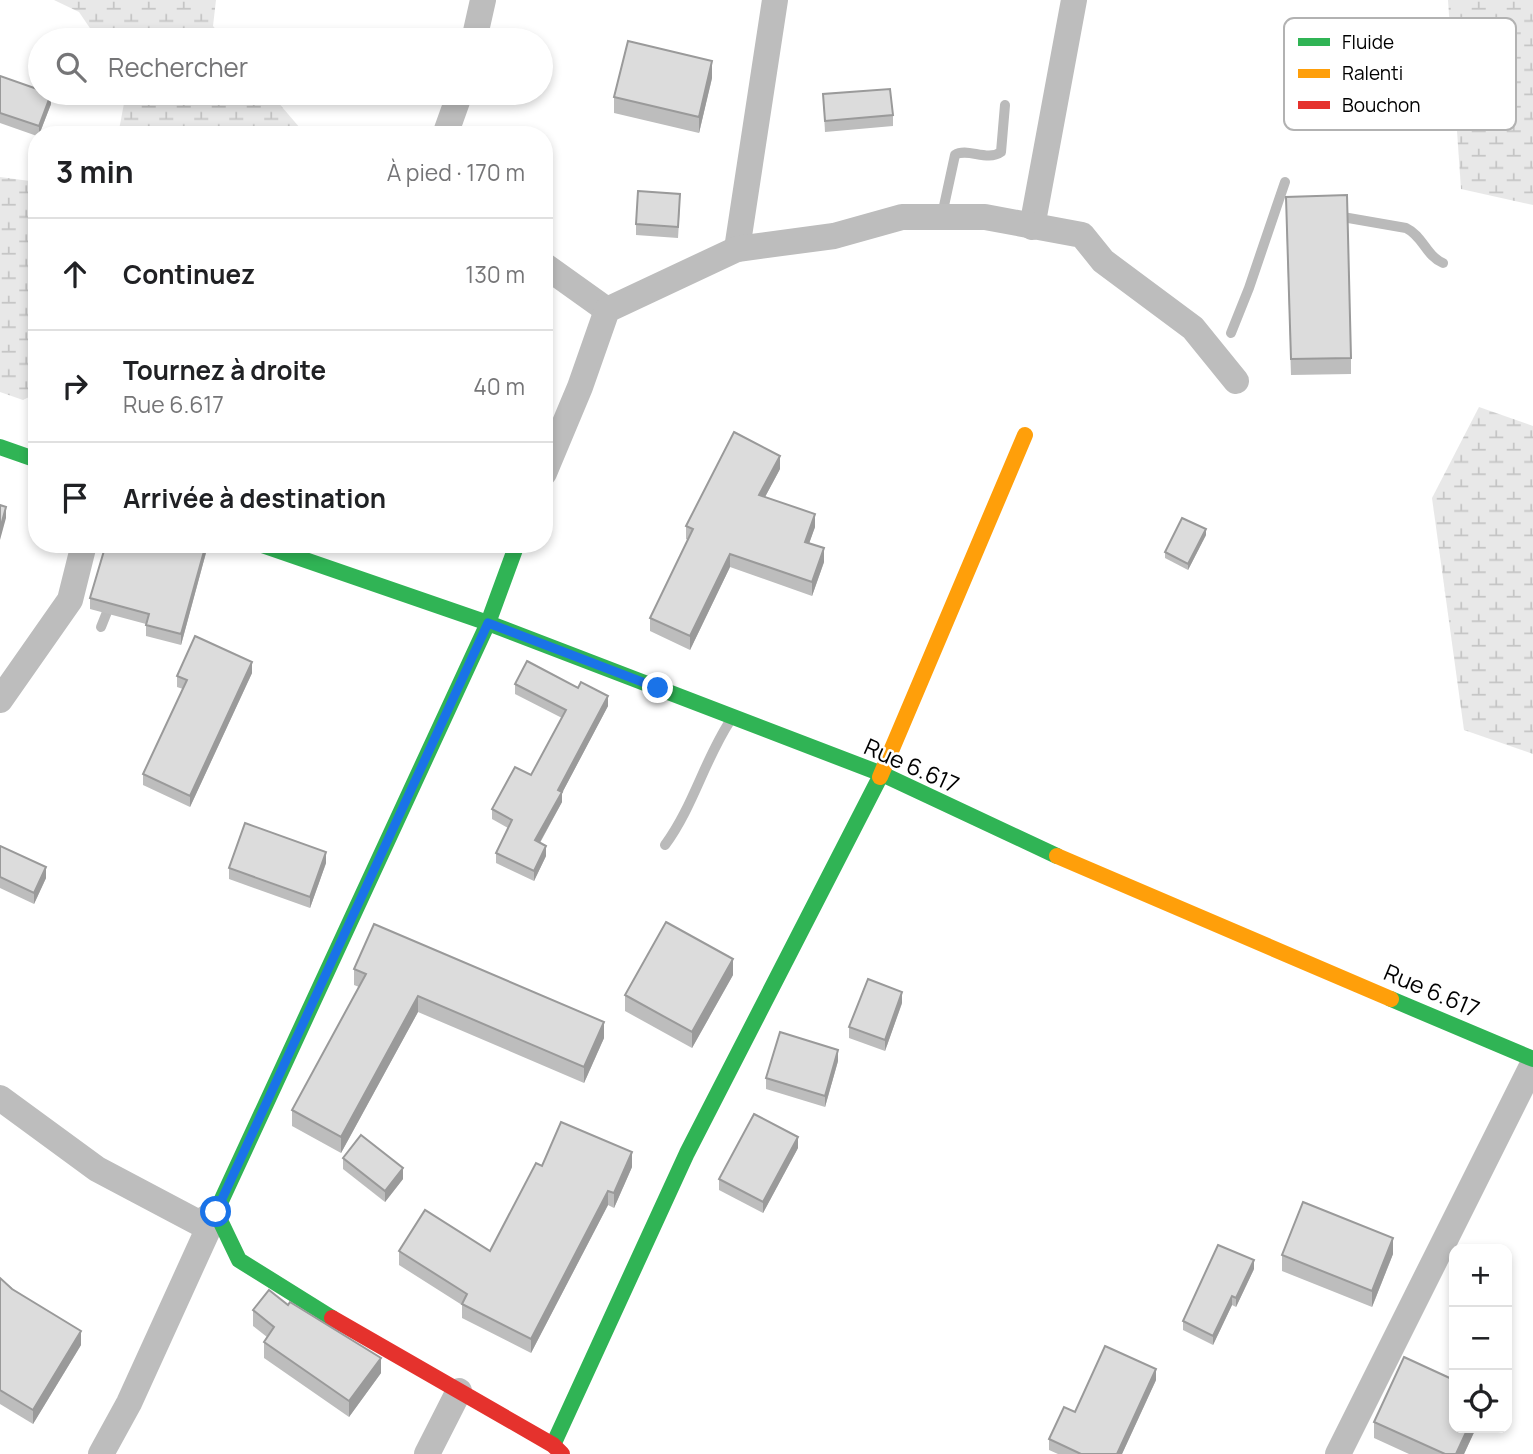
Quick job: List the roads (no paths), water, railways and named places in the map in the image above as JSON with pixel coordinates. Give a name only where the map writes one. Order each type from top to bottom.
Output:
[{"type":"street","points":[[477,28],[483,0]]},
{"type":"street","points":[[737,249],[775,0]]},
{"type":"street","points":[[1032,227],[1074,0]]},
{"type":"street","points":[[448,126],[456,105]]},
{"type":"street","points":[[553,452],[580,387],[607,310],[737,249],[834,236],[902,217],[985,217],[1082,235],[1103,261],[1193,328],[1236,381]]},
{"type":"street","points":[[553,271],[607,310]]},
{"type":"street","points":[[216,1212],[239,1260],[320,1311],[558,1449],[687,1153],[882,774],[1025,435]]},
{"type":"street","points":[[0,447],[28,457]]},
{"type":"street","points":[[0,700],[70,600],[83,553]]},
{"type":"street","name":"Rue 6.617","points":[[285,553],[488,623],[882,774],[1070,862],[1533,1061]]},
{"type":"street","points":[[101,1454],[130,1403],[488,623],[514,553]]},
{"type":"street","points":[[1338,1454],[1533,1061]]},
{"type":"street","points":[[0,1098],[97,1169],[199,1223],[216,1212]]},
{"type":"street","points":[[427,1454],[459,1391]]},
{"type":"waterway","points":[[942,215],[955,155],[965,153],[990,156],[1001,152],[1005,105]]},
{"type":"waterway","points":[[1231,333],[1285,182]]},
{"type":"waterway","points":[[1337,216],[1406,228],[1417,236],[1432,256],[1443,263]]},
{"type":"waterway","points":[[101,627],[111,602]]},
{"type":"waterway","points":[[665,845],[730,721]]}]
